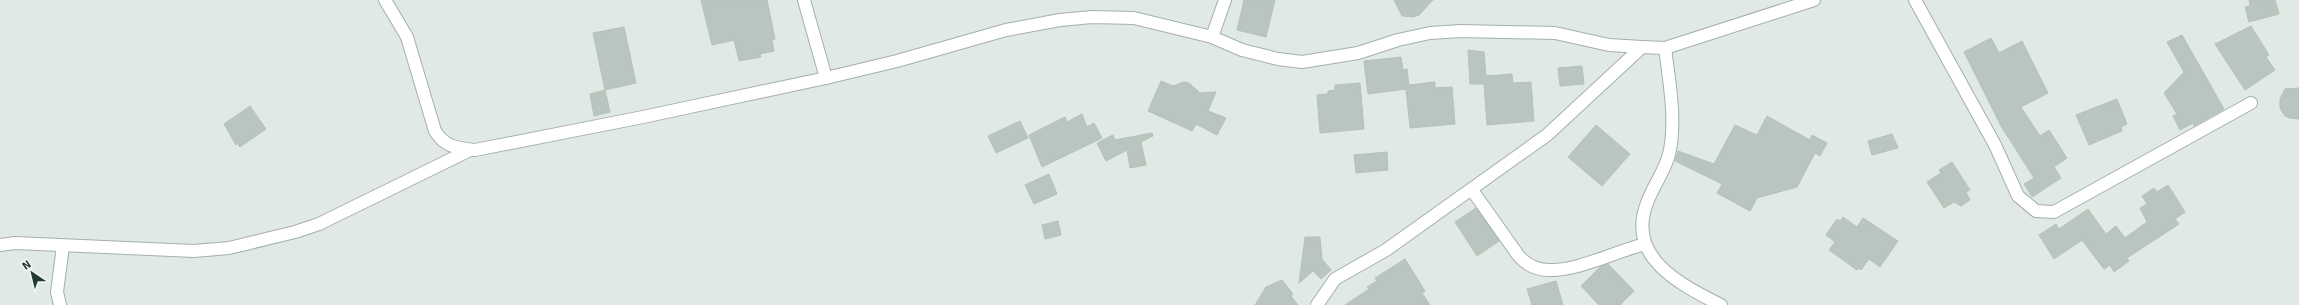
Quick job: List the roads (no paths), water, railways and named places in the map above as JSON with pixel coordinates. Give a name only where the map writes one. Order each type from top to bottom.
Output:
[{"type":"street","points":[[385,0],[407,37],[435,131],[441,141],[453,148],[470,150]]},
{"type":"street","points":[[804,0],[826,78]]},
{"type":"street","points":[[1212,37],[1225,0]]},
{"type":"street","points":[[0,245],[15,243],[194,251],[236,246],[295,232],[319,224],[470,150],[643,117],[826,78],[897,61],[1006,30],[1066,20],[1092,17],[1134,18],[1212,37],[1256,54],[1302,62],[1358,53],[1398,40],[1430,33],[1461,31],[1556,33],[1609,45],[1642,48],[1665,48],[1814,0]]},
{"type":"street","points":[[1915,0],[1994,145],[2018,196],[2036,211],[2054,212],[2251,103]]},
{"type":"street","points":[[1317,305],[1335,280],[1386,250],[1547,135],[1642,48]]},
{"type":"street","points":[[1665,48],[1671,112],[1670,150],[1641,218],[1641,231],[1644,244],[1664,271],[1693,291],[1721,305]]},
{"type":"street","points":[[1472,190],[1518,255],[1526,264],[1536,268],[1550,270],[1579,265],[1644,244]]},
{"type":"street","points":[[60,305],[57,292],[63,246]]}]
